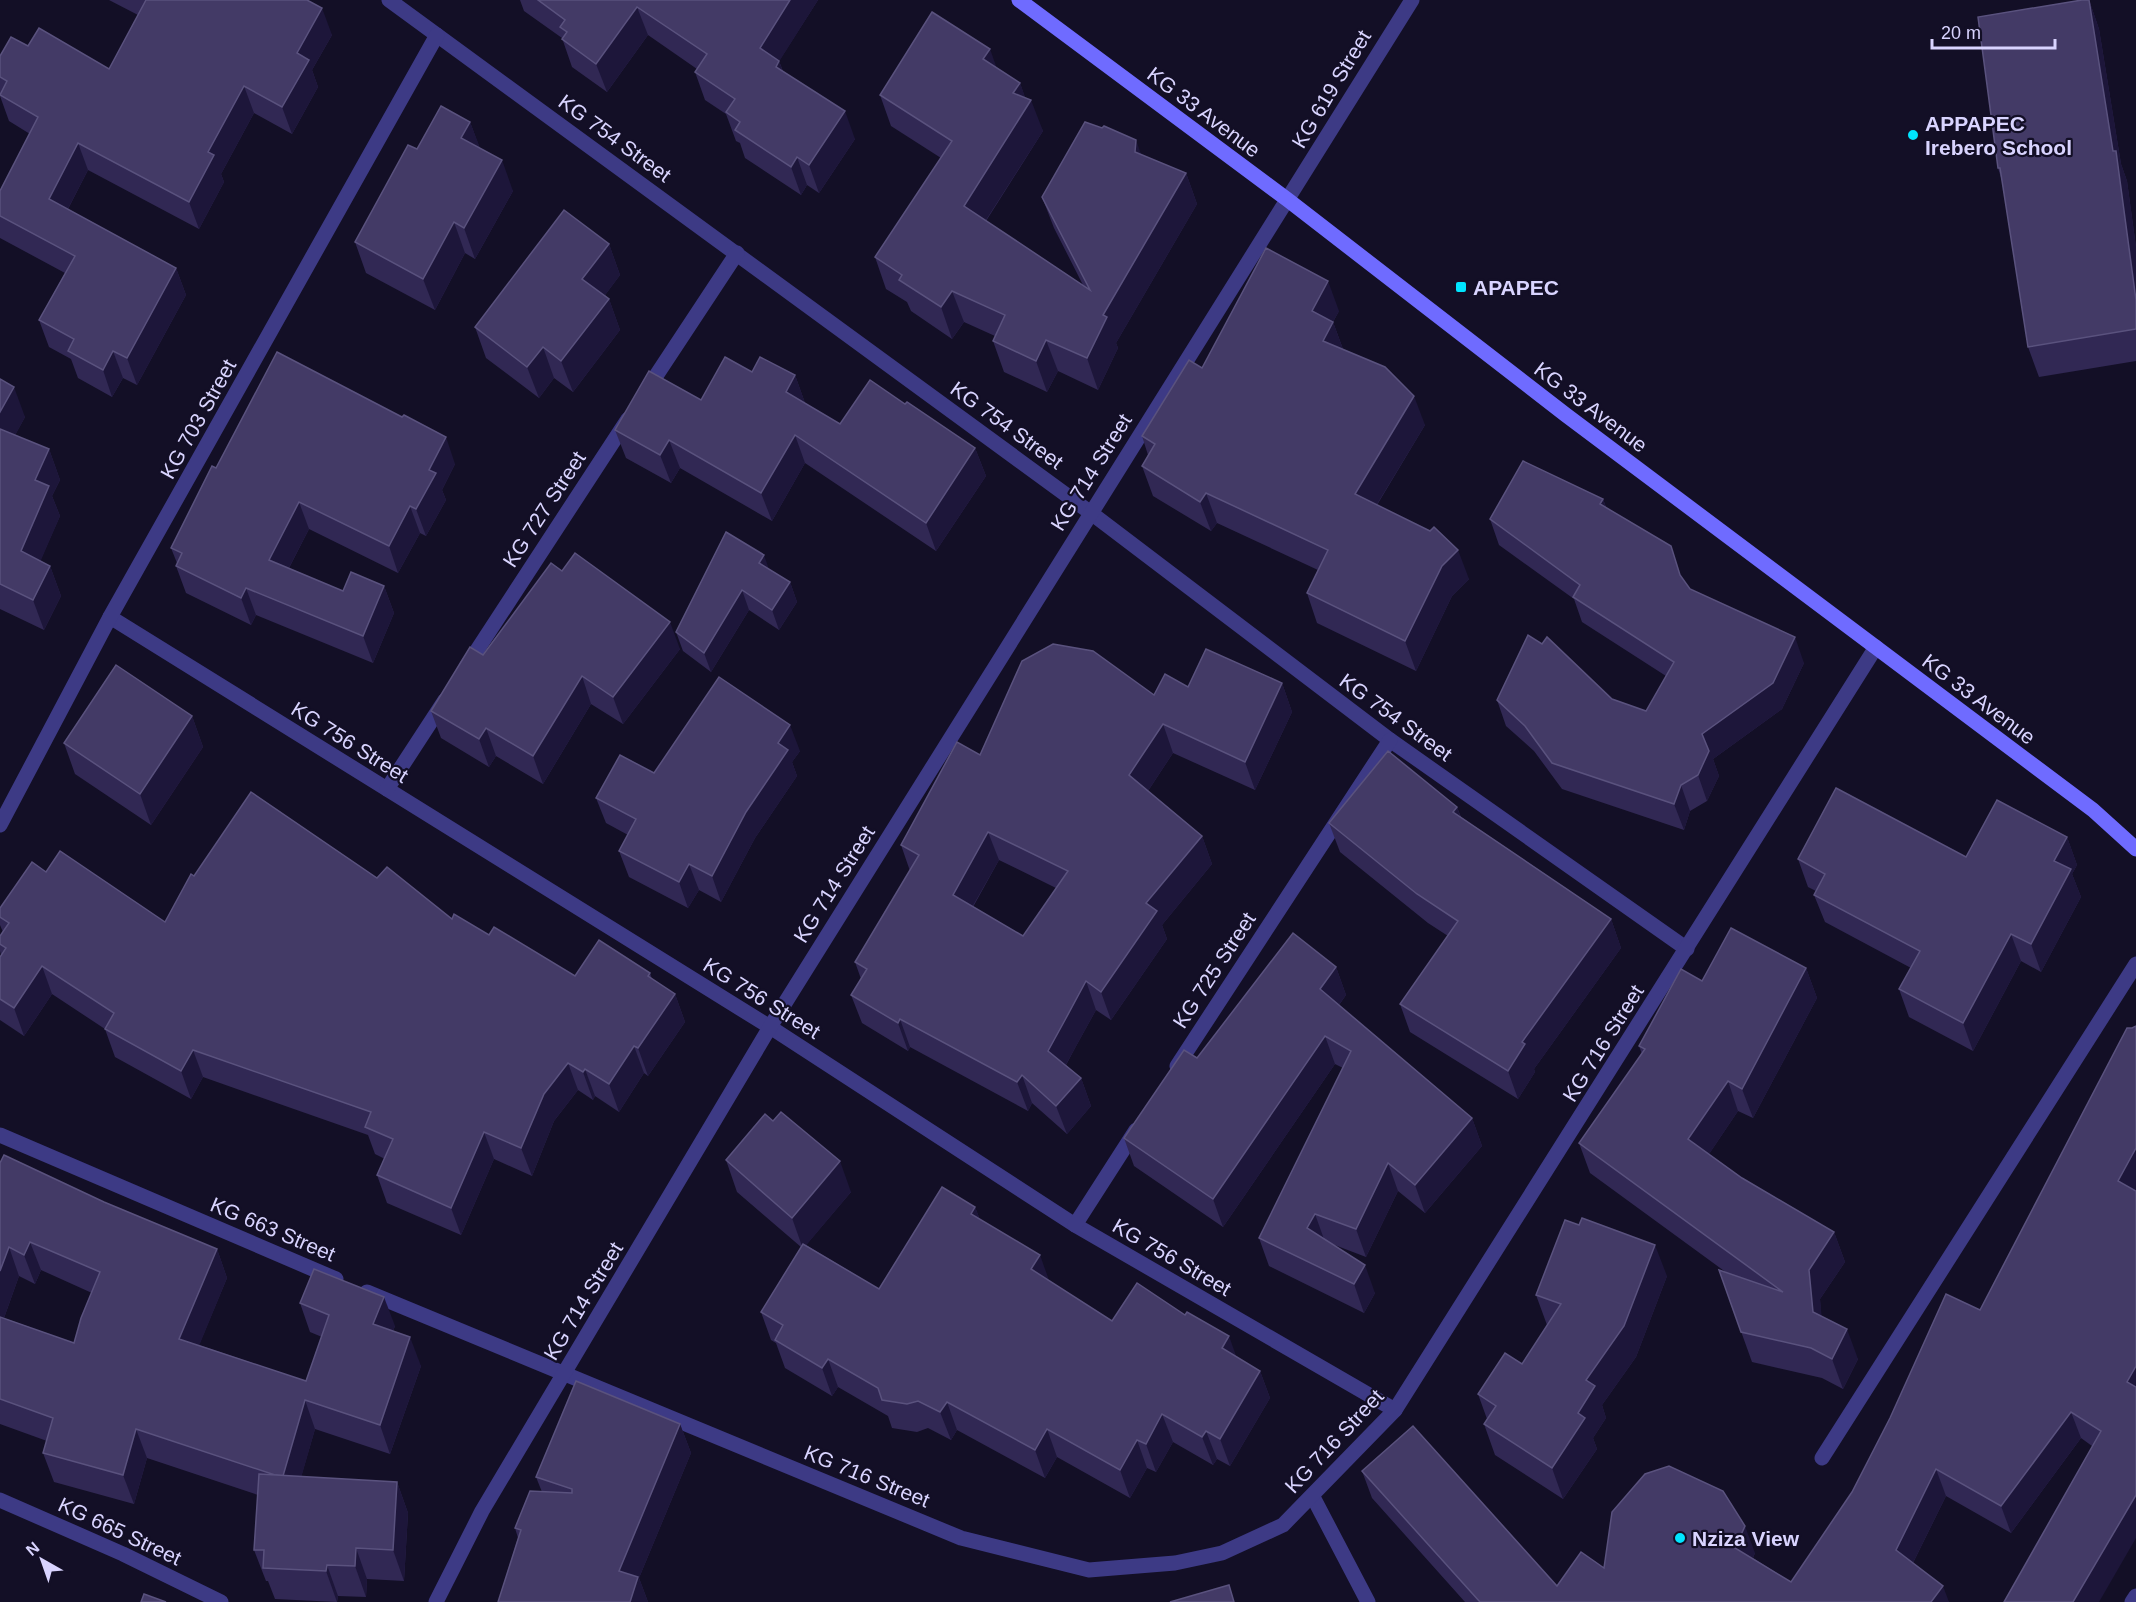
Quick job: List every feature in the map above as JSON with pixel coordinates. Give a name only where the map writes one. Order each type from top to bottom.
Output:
[{"type":"main road","name":"KG 33 Avenue","points":[[1019,0],[1288,200],[1566,416],[2093,810],[2136,849]]},
{"type":"street","name":"KG 754 Street","points":[[389,0],[1091,513],[1390,740],[1687,949]]},
{"type":"street","name":"KG 619 Street","points":[[1288,200],[1412,0]]},
{"type":"street","name":"KG 703 Street","points":[[0,825],[110,617],[437,35]]},
{"type":"street","name":"KG 714 Street","points":[[435,1602],[482,1511],[770,1027],[1288,200]]},
{"type":"street","name":"KG 727 Street","points":[[387,789],[736,253]]},
{"type":"street","name":"KG 756 Street","points":[[110,617],[770,1027],[1075,1225],[1395,1410]]},
{"type":"street","name":"KG 716 Street","points":[[564,1375],[962,1538],[1089,1570],[1175,1563],[1222,1553],[1283,1525],[1313,1497],[1395,1410],[1876,648]]},
{"type":"street","name":"KG 725 Street","points":[[1171,1076],[1390,740]]},
{"type":"street","points":[[1822,1458],[2136,964]]},
{"type":"street","points":[[1075,1225],[1145,1116]]},
{"type":"street","name":"KG 663 Street","points":[[0,1134],[564,1375]]},
{"type":"street","points":[[1313,1497],[1368,1602]]},
{"type":"street","name":"KG 665 Street","points":[[0,1500],[123,1554],[221,1602]]},
{"type":"street","points":[[2132,1602],[2136,1596]]},
{"type":"building","points":[[146,0],[307,0],[322,8],[297,53],[309,60],[282,107],[244,86],[208,152],[214,155],[189,202],[78,143],[49,199],[176,268],[127,358],[113,351],[103,370],[68,351],[74,339],[39,320],[75,256],[0,216],[0,191],[38,117],[0,95],[7,81],[0,77],[0,56],[11,37],[28,46],[39,28],[109,69]]},
{"type":"building","points":[[538,0],[790,0],[760,48],[779,61],[776,67],[845,111],[809,165],[797,157],[791,167],[735,130],[740,122],[726,112],[735,99],[695,72],[707,54],[637,7],[596,64],[562,39],[567,32],[560,27],[565,20]]},
{"type":"building","points":[[2089,0],[2113,151],[2116,151],[2136,300],[2136,329],[2028,347],[2000,168],[1998,168],[1978,17]]},
{"type":"building","points":[[932,12],[990,49],[983,59],[1020,83],[1013,93],[1031,100],[964,206],[1090,290],[1042,197],[1085,122],[1102,128],[1104,126],[1136,140],[1135,152],[1186,173],[1103,315],[1107,317],[1087,358],[1046,340],[1036,361],[993,341],[1005,315],[952,291],[941,307],[899,280],[902,275],[875,257],[952,141],[880,95]]},
{"type":"building","points":[[441,106],[470,122],[461,138],[502,160],[464,228],[454,222],[423,279],[355,242],[408,145],[417,149]]},
{"type":"building","points":[[564,210],[609,244],[582,279],[609,299],[561,361],[543,347],[527,367],[475,327]]},
{"type":"building","points":[[1266,248],[1328,281],[1312,311],[1333,322],[1323,341],[1385,367],[1414,396],[1355,494],[1430,531],[1434,527],[1458,550],[1442,566],[1405,641],[1307,593],[1328,550],[1206,493],[1200,502],[1142,466],[1155,444],[1142,436],[1189,360],[1202,368]]},
{"type":"building","points":[[277,352],[402,417],[404,415],[446,437],[429,470],[436,473],[416,509],[410,506],[389,546],[299,502],[269,560],[343,591],[351,572],[384,586],[363,636],[246,588],[241,598],[176,566],[182,553],[171,548],[212,466],[216,468]]},
{"type":"building","points":[[725,357],[752,372],[760,357],[795,375],[786,392],[840,424],[870,380],[975,448],[926,523],[795,435],[761,493],[669,440],[660,455],[615,430],[649,371],[701,400]]},
{"type":"building","points":[[0,379],[14,387],[0,412]]},
{"type":"building","points":[[0,429],[49,449],[35,480],[49,486],[21,551],[50,566],[33,600],[0,584]]},
{"type":"building","points":[[1523,461],[1603,499],[1600,504],[1671,546],[1680,575],[1690,589],[1795,637],[1773,683],[1702,734],[1709,751],[1698,775],[1681,785],[1674,804],[1552,763],[1525,726],[1497,700],[1528,635],[1542,644],[1547,637],[1612,699],[1646,711],[1674,662],[1573,597],[1580,585],[1490,519]]},
{"type":"building","points":[[726,532],[764,555],[759,563],[790,582],[772,610],[742,590],[704,653],[676,632]]},
{"type":"building","points":[[575,553],[670,622],[613,697],[582,676],[533,756],[486,728],[479,739],[431,711],[470,647],[483,655],[551,563],[562,571]]},
{"type":"building","points":[[1053,644],[1093,651],[1154,695],[1165,674],[1188,687],[1206,649],[1282,683],[1245,762],[1163,724],[1129,775],[1202,836],[1146,903],[1157,911],[1101,992],[1086,981],[1048,1051],[1081,1078],[1056,1106],[1022,1075],[1017,1082],[900,1019],[898,1023],[851,995],[867,969],[855,962],[919,855],[901,845],[957,742],[980,755],[1022,661]],"holes":[[[988,832],[1068,871],[1023,936],[953,895]]]},
{"type":"building","points":[[116,665],[192,716],[140,794],[64,743]]},
{"type":"building","points":[[719,677],[790,725],[778,743],[788,750],[746,812],[712,876],[689,864],[679,882],[619,851],[636,819],[596,798],[620,755],[654,773]]},
{"type":"building","points":[[1388,751],[1457,807],[1453,812],[1611,919],[1522,1042],[1525,1044],[1508,1071],[1400,1004],[1458,921],[1417,894],[1329,823]]},
{"type":"building","points":[[1836,788],[1966,857],[1997,800],[2067,837],[2054,861],[2071,869],[2031,944],[2011,934],[1963,1023],[1899,989],[1920,951],[1814,895],[1825,874],[1798,859]]},
{"type":"building","points":[[251,792],[377,878],[387,867],[452,919],[454,914],[489,935],[494,927],[575,976],[599,940],[650,973],[648,976],[675,994],[638,1048],[634,1046],[609,1084],[585,1069],[583,1072],[568,1063],[544,1094],[521,1148],[484,1132],[451,1208],[377,1175],[393,1139],[365,1127],[371,1112],[193,1050],[181,1071],[105,1029],[114,1013],[42,966],[14,1008],[0,999],[0,957],[6,948],[0,944],[0,936],[9,923],[0,917],[0,908],[32,862],[46,872],[60,851],[165,922],[191,874],[194,876]]},
{"type":"building","points":[[1731,928],[1806,968],[1742,1089],[1728,1081],[1688,1139],[1742,1178],[1834,1232],[1809,1270],[1813,1312],[1847,1329],[1832,1359],[1811,1348],[1741,1332],[1719,1270],[1783,1292],[1579,1143],[1645,1049],[1639,1046],[1681,969],[1702,981]]},
{"type":"building","points":[[1293,933],[1336,967],[1320,989],[1472,1118],[1415,1185],[1388,1163],[1356,1229],[1315,1214],[1307,1228],[1365,1265],[1354,1284],[1259,1238],[1351,1051],[1325,1036],[1213,1199],[1124,1138],[1184,1050],[1197,1058]]},
{"type":"building","points":[[2136,1026],[2136,1148],[2118,1181],[2136,1191],[2136,1366],[2127,1382],[2136,1387],[2136,1495],[2073,1602],[2004,1602],[2101,1431],[2071,1412],[2001,1506],[1936,1469],[1896,1550],[1943,1586],[1931,1602],[1480,1602],[1362,1471],[1413,1426],[1557,1586],[1581,1552],[1604,1568],[1612,1512],[1645,1474],[1669,1466],[1723,1491],[1745,1526],[1735,1548],[1791,1582],[1852,1492],[1890,1418],[1946,1294],[1980,1310],[2127,1028]]},
{"type":"building","points":[[781,1112],[840,1161],[792,1218],[726,1160],[765,1114],[773,1121]]},
{"type":"building","points":[[4,1155],[104,1202],[217,1249],[179,1339],[306,1381],[329,1315],[300,1303],[314,1269],[384,1297],[373,1324],[410,1337],[380,1425],[305,1400],[283,1476],[136,1429],[123,1475],[43,1453],[53,1418],[0,1399],[0,1317],[74,1343],[81,1318],[100,1272],[30,1242],[24,1255],[9,1247],[0,1271],[0,1163]]},
{"type":"building","points":[[942,1187],[975,1207],[971,1214],[1040,1255],[1031,1269],[1112,1321],[1137,1283],[1185,1315],[1187,1312],[1229,1336],[1222,1348],[1260,1371],[1220,1439],[1206,1431],[1202,1437],[1162,1414],[1146,1444],[1137,1440],[1120,1470],[1047,1429],[1035,1450],[947,1402],[940,1412],[918,1401],[907,1404],[882,1400],[878,1388],[828,1359],[822,1368],[775,1340],[783,1325],[761,1312],[803,1244],[879,1289]]},
{"type":"building","points":[[1582,1218],[1655,1245],[1624,1326],[1586,1380],[1595,1386],[1578,1413],[1585,1418],[1552,1468],[1484,1424],[1496,1406],[1478,1394],[1505,1353],[1522,1364],[1561,1304],[1536,1295],[1565,1220],[1579,1225]]},
{"type":"building","points":[[576,1381],[680,1424],[619,1571],[638,1577],[630,1602],[498,1602],[521,1530],[515,1528],[530,1491],[572,1493],[572,1489],[536,1477]]},
{"type":"building","points":[[259,1474],[397,1482],[393,1550],[356,1548],[355,1566],[327,1565],[326,1571],[263,1568],[264,1550],[254,1550]]},
{"type":"building","points":[[1229,1585],[1234,1602],[1170,1602]]},
{"type":"building","points":[[144,1594],[166,1602],[141,1602]]},
{"type":"place","name":"APPAPEC Irebero School","points":[[1913,135]]},
{"type":"place","name":"APAPEC","points":[[1461,287]]},
{"type":"place","name":"Nziza View","points":[[1680,1538]]}]
